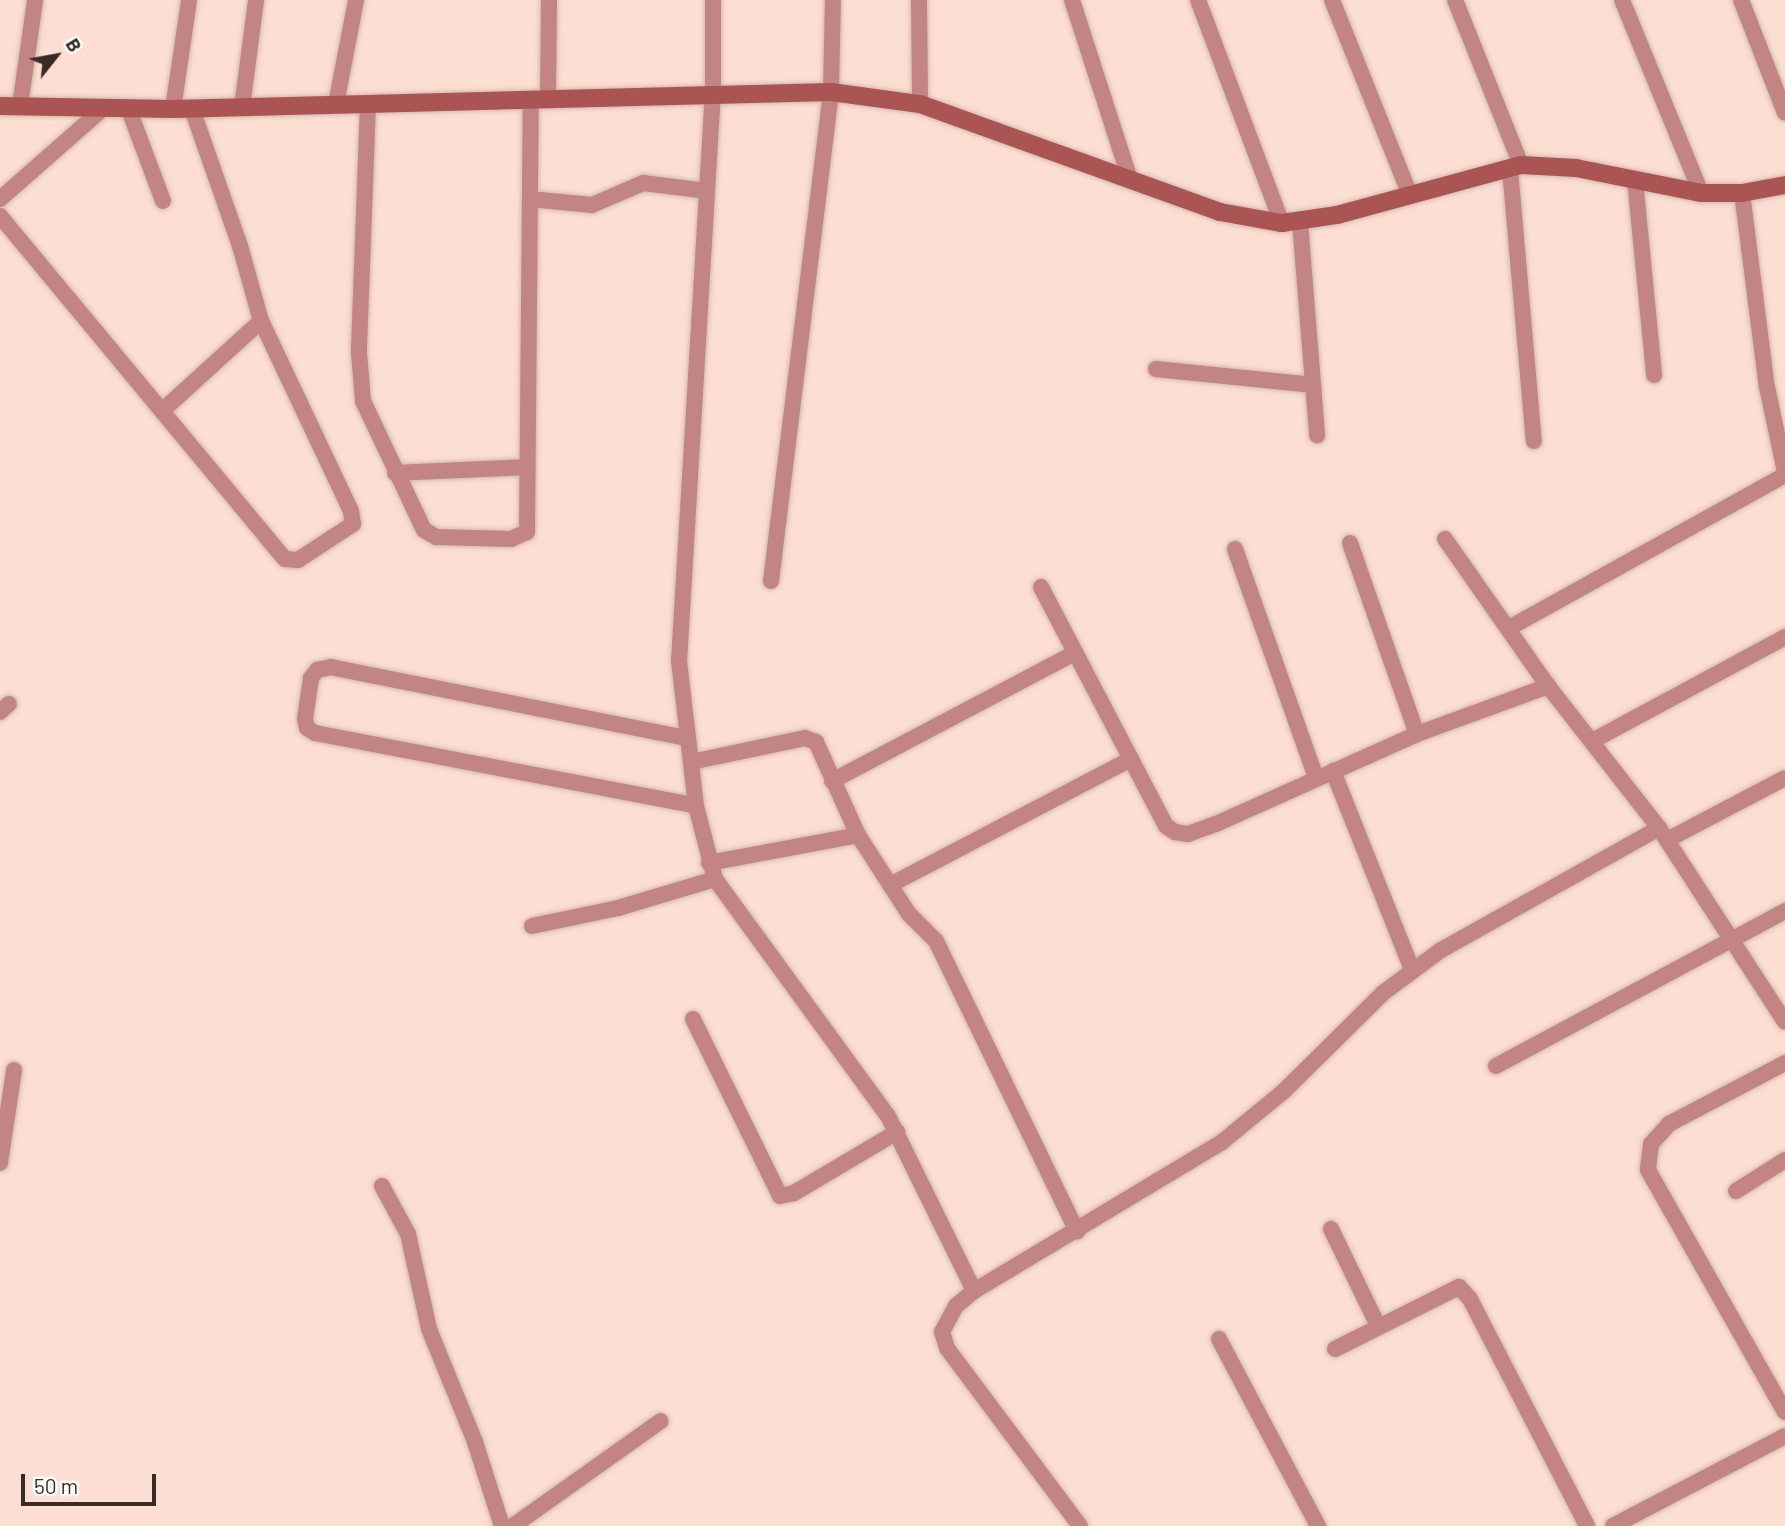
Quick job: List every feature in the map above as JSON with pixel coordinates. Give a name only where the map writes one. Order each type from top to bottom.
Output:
[{"type":"street","points":[[20,106],[35,0]]},
{"type":"street","points":[[173,109],[189,0]]},
{"type":"street","points":[[242,107],[256,0]]},
{"type":"street","points":[[336,104],[356,0]]},
{"type":"street","points":[[369,103],[360,385],[363,401],[424,530],[436,537],[511,539],[527,532],[530,200],[549,0]]},
{"type":"street","points":[[713,0],[713,91],[679,661],[696,806],[715,879],[801,992],[897,1132],[974,1291]]},
{"type":"street","points":[[771,581],[831,92],[833,0]]},
{"type":"street","points":[[919,0],[920,104]]},
{"type":"street","points":[[1072,0],[1130,180]]},
{"type":"street","points":[[1198,0],[1291,223],[1313,385],[1317,435]]},
{"type":"street","points":[[1332,0],[1410,195]]},
{"type":"street","points":[[1455,0],[1516,167],[1534,442]]},
{"type":"street","points":[[1622,0],[1701,193]]},
{"type":"street","points":[[1741,0],[1785,113]]},
{"type":"street","points":[[0,106],[100,111],[540,99],[713,91],[831,92],[920,104],[1220,212],[1291,223],[1516,167],[1576,168],[1701,193],[1742,193],[1785,185]]},
{"type":"street","points":[[0,216],[285,559],[298,560],[353,524],[351,512],[261,321],[246,264],[192,109]]},
{"type":"street","points":[[129,110],[163,201]]},
{"type":"street","points":[[0,199],[100,111]]},
{"type":"street","points":[[1635,180],[1654,375]]},
{"type":"street","points":[[530,200],[592,205],[643,183],[707,191]]},
{"type":"street","points":[[1509,628],[1785,473],[1767,387],[1742,193]]},
{"type":"street","points":[[162,411],[261,321]]},
{"type":"street","points":[[1156,369],[1313,385]]},
{"type":"street","points":[[395,472],[527,467]]},
{"type":"street","points":[[1445,539],[1548,686],[1594,740],[1663,834],[1785,1022]]},
{"type":"street","points":[[1350,542],[1417,734]]},
{"type":"street","points":[[1235,549],[1316,778]]},
{"type":"street","points":[[1041,587],[1166,825],[1188,834],[1417,734],[1548,686]]},
{"type":"street","points":[[1594,740],[1785,637]]},
{"type":"street","points":[[832,781],[1076,653]]},
{"type":"street","points":[[686,738],[331,667],[317,670],[311,678],[305,719],[307,728],[315,733],[696,806]]},
{"type":"street","points":[[691,762],[810,738],[858,835],[914,921],[936,941],[1077,1232]]},
{"type":"street","points":[[890,885],[1131,759]]},
{"type":"street","points":[[1333,771],[1412,970]]},
{"type":"street","points":[[1080,1526],[947,1348],[942,1332],[945,1321],[974,1291],[1077,1232],[1257,1115],[1412,970],[1507,910],[1785,778]]},
{"type":"street","points":[[709,863],[858,835]]},
{"type":"street","points":[[533,926],[618,908],[715,879]]},
{"type":"street","points":[[1496,1066],[1785,911]]},
{"type":"street","points":[[693,1019],[780,1196],[794,1193],[897,1132]]},
{"type":"street","points":[[1785,1063],[1669,1124],[1651,1144],[1648,1170],[1785,1412]]},
{"type":"street","points":[[0,1163],[14,1070]]},
{"type":"street","points":[[1735,1191],[1785,1160]]},
{"type":"street","points":[[382,1186],[408,1234],[429,1329],[475,1442],[502,1526]]},
{"type":"street","points":[[1331,1229],[1378,1326]]},
{"type":"street","points":[[1335,1349],[1459,1287],[1470,1299],[1587,1526]]},
{"type":"street","points":[[1219,1339],[1318,1526]]},
{"type":"street","points":[[513,1526],[661,1421]]},
{"type":"street","points":[[1613,1526],[1785,1436]]}]
